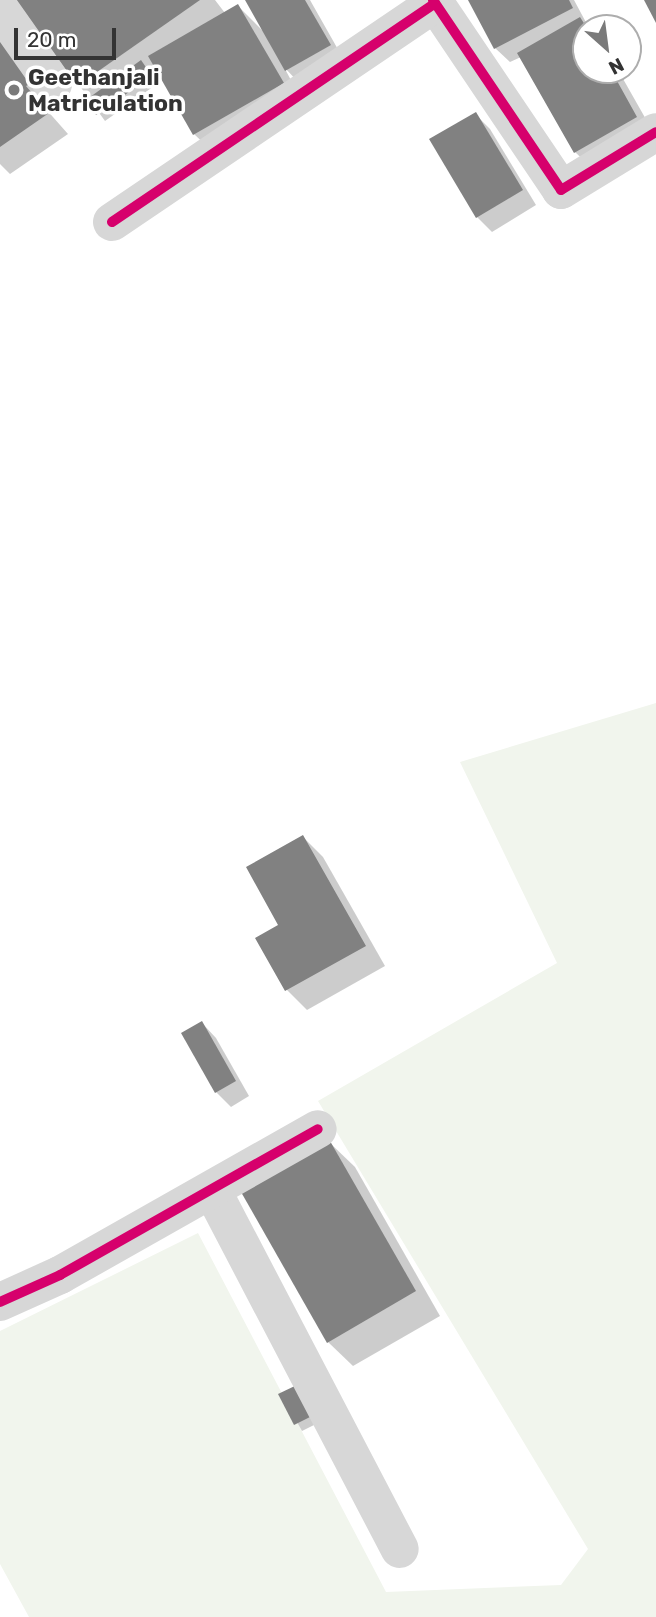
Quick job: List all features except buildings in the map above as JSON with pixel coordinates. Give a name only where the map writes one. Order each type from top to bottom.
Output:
[{"type":"street","points":[[112,222],[443,4],[561,190],[656,132]]},
{"type":"street","points":[[0,9],[53,84]]},
{"type":"street","points":[[0,1302],[60,1275],[318,1129]]},
{"type":"street","points":[[212,1190],[400,1549]]},
{"type":"shaded area","points":[[656,703],[656,1617],[29,1617],[0,1564],[0,1331],[198,1233],[386,1592],[561,1585],[588,1549],[318,1101],[557,963],[460,762]]},
{"type":"cycle path","points":[[433,0],[561,190],[656,132]]},
{"type":"cycle path","points":[[112,222],[435,3]]},
{"type":"cycle path","points":[[0,1302],[60,1275],[318,1129]]},
{"type":"place","name":"Geethanjali Matriculation","points":[[14,90]]}]
